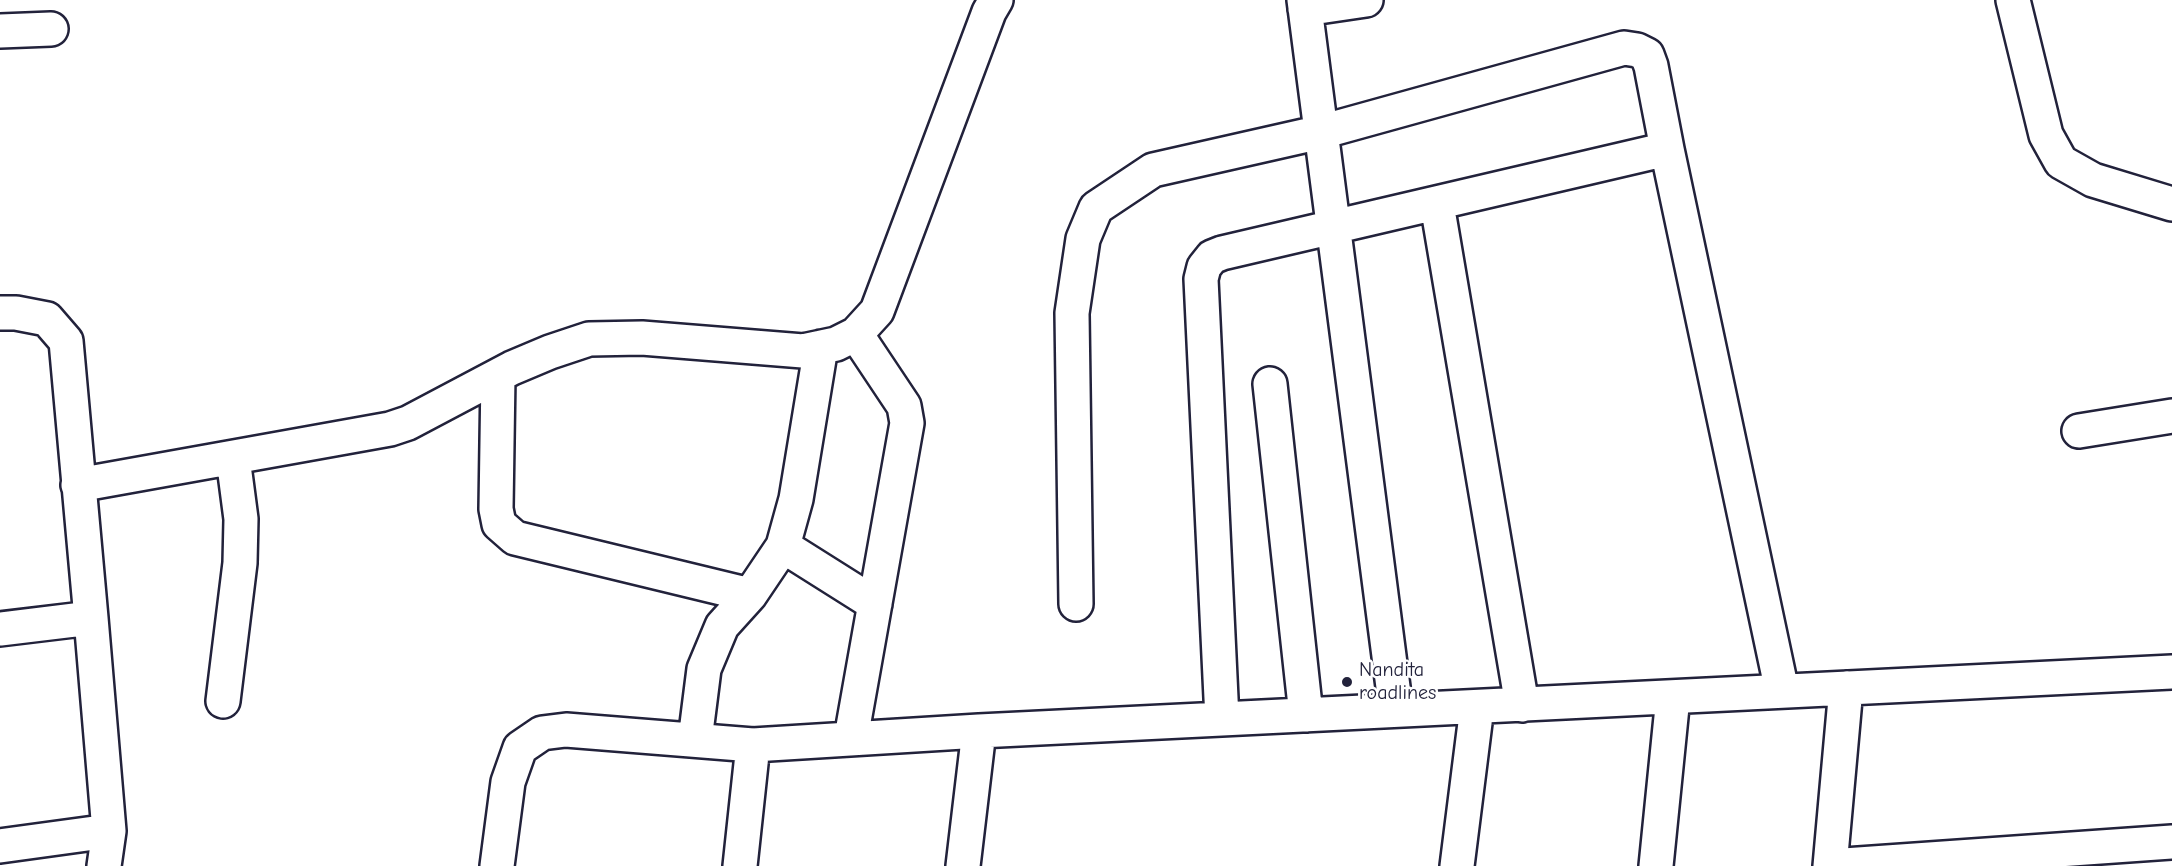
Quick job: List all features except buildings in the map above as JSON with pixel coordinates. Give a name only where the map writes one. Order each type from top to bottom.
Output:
[{"type":"street","points":[[78,485],[390,429],[408,423],[550,352],[589,339],[642,338],[802,351],[836,344],[856,334],[877,311],[989,12],[996,0]]},
{"type":"street","points":[[1366,0],[1304,5],[1396,711]]},
{"type":"street","points":[[2013,0],[2046,135],[2061,162],[2093,180],[2172,204]]},
{"type":"street","points":[[0,31],[51,29]]},
{"type":"street","points":[[1076,604],[1072,313],[1083,239],[1096,208],[1153,170],[1321,132],[1624,48],[1647,55],[1651,66],[1782,692]]},
{"type":"street","points":[[1222,719],[1201,279],[1204,267],[1212,257],[1222,253],[1667,149]]},
{"type":"street","points":[[1437,204],[1522,705]]},
{"type":"street","points":[[0,313],[16,313],[47,319],[66,341],[109,831],[104,866]]},
{"type":"street","points":[[851,738],[907,423],[904,406],[856,334]]},
{"type":"street","points":[[695,740],[704,669],[722,626],[750,595],[783,546],[796,499],[821,347]]},
{"type":"street","points":[[498,376],[496,509],[499,524],[515,538],[750,595]]},
{"type":"street","points":[[1270,384],[1306,715]]},
{"type":"street","points":[[2079,431],[2172,416]]},
{"type":"street","points":[[223,701],[240,563],[241,519],[233,458]]},
{"type":"street","points":[[783,546],[875,604]]},
{"type":"street","points":[[0,629],[91,618]]},
{"type":"street","points":[[497,866],[508,782],[520,748],[542,733],[566,730],[753,745],[980,731],[2172,672]]},
{"type":"street","points":[[1846,688],[1830,866],[2124,856],[2172,842]]},
{"type":"street","points":[[1656,866],[1673,697]]},
{"type":"street","points":[[1457,866],[1477,707]]},
{"type":"street","points":[[963,866],[980,731]]},
{"type":"street","points":[[740,866],[753,745]]},
{"type":"street","points":[[0,846],[109,831]]},
{"type":"place","name":"Nandita roadlines","points":[[1347,682]]}]
